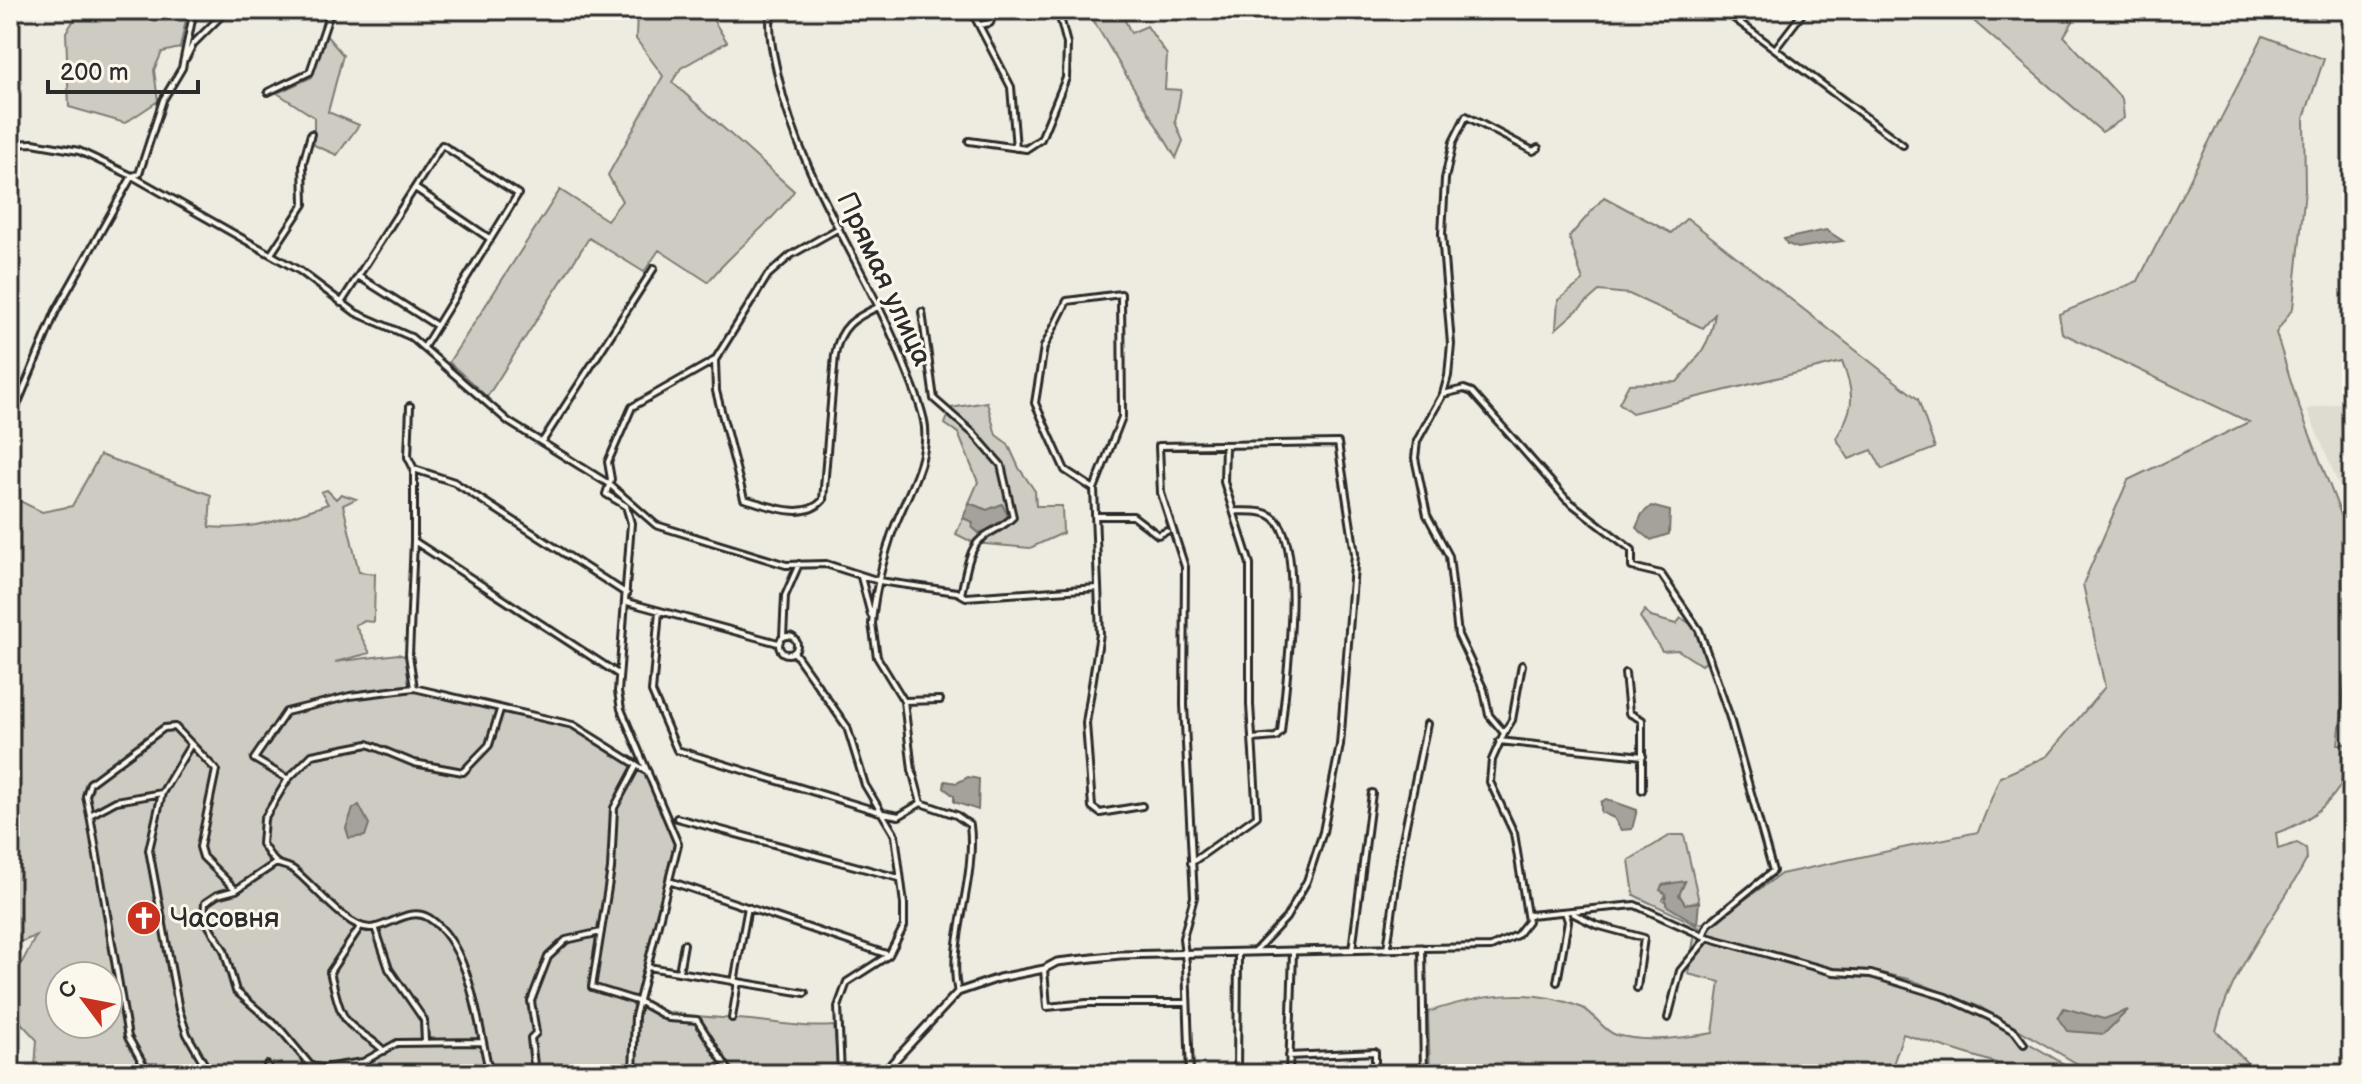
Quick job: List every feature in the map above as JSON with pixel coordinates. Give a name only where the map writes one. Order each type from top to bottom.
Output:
[{"type":"street","points":[[182,68],[194,10]]},
{"type":"street","points":[[10,422],[56,311],[132,176],[139,174],[151,146],[163,100],[193,44],[227,10]]},
{"type":"street","points":[[268,92],[310,72],[331,10]]},
{"type":"street","name":"Прямая улица","points":[[771,10],[770,41],[784,102],[806,163],[880,306],[917,400],[926,441],[892,536],[879,581],[872,624]]},
{"type":"street","points":[[971,10],[1011,87],[1016,148]]},
{"type":"street","points":[[979,25],[990,23],[995,10]]},
{"type":"street","points":[[1723,10],[1903,145]]},
{"type":"street","points":[[1775,49],[1805,10]]},
{"type":"street","points":[[969,141],[1016,148],[1035,146],[1041,139],[1066,78],[1067,44],[1061,21]]},
{"type":"street","points":[[1504,733],[1489,715],[1484,690],[1461,645],[1449,556],[1427,515],[1417,481],[1417,441],[1443,394],[1451,344],[1442,234],[1445,179],[1453,142],[1466,116],[1533,151],[1538,148]]},
{"type":"street","points":[[271,254],[304,204],[303,163],[311,134]]},
{"type":"street","points":[[10,232],[17,143]]},
{"type":"street","points":[[10,144],[79,151],[132,176],[271,254],[313,280],[341,303],[424,347],[509,422],[609,484],[656,525],[745,555],[786,565],[826,564],[879,581],[961,594],[990,598],[1097,588]]},
{"type":"street","points":[[341,303],[442,145],[518,194],[424,347]]},
{"type":"street","points":[[415,188],[490,239]]},
{"type":"street","points":[[633,1074],[635,1016],[678,844],[621,709],[618,674],[627,602],[630,512],[606,494],[608,462],[632,407],[715,360],[768,275],[791,255],[839,228]]},
{"type":"street","points":[[542,442],[654,268]]},
{"type":"street","points":[[358,276],[437,327]]},
{"type":"street","points":[[1094,489],[1065,470],[1035,403],[1039,371],[1044,347],[1067,301],[1121,294],[1122,417],[1094,489],[1098,659],[1086,723],[1092,807],[1100,813],[1142,806]]},
{"type":"street","points":[[715,360],[716,391],[744,499],[795,511],[809,511],[823,500],[835,355],[840,335],[850,321],[880,306]]},
{"type":"street","points":[[922,312],[931,392],[940,407],[974,434],[1001,465],[1013,517],[1000,530],[982,537],[975,545],[961,594]]},
{"type":"street","points":[[1443,394],[1464,389],[1472,392],[1566,499],[1632,550],[1632,567],[1655,571],[1668,582],[1699,630],[1729,715],[1773,871],[1772,875],[1708,924],[1705,937],[1680,971],[1668,1018]]},
{"type":"street","points":[[410,406],[408,457],[414,469],[414,541],[409,655],[414,688]]},
{"type":"street","points":[[1190,1074],[1185,1003],[1186,964],[1183,954],[1194,897],[1184,705],[1185,567],[1161,493],[1159,446],[1338,443],[1355,533],[1355,573],[1343,719],[1323,832],[1296,903],[1253,953]]},
{"type":"street","points":[[1191,863],[1257,816],[1252,739],[1250,564],[1224,482],[1225,445]]},
{"type":"street","points":[[414,469],[429,471],[454,482],[627,594]]},
{"type":"street","points":[[1234,511],[1260,512],[1274,517],[1283,529],[1293,607],[1281,732],[1276,737],[1252,739]]},
{"type":"street","points":[[1095,516],[1133,516],[1158,535],[1167,531]]},
{"type":"street","points":[[414,541],[618,674]]},
{"type":"street","points":[[778,643],[783,637],[785,596],[799,564]]},
{"type":"street","points":[[860,576],[877,657],[904,701],[912,770],[921,803]]},
{"type":"street","points":[[627,602],[778,643]]},
{"type":"street","points":[[659,611],[652,692],[677,750],[883,813],[899,816],[921,803],[956,815],[970,825],[970,881],[954,963],[958,992]]},
{"type":"street","points":[[783,637],[792,637],[796,641],[794,652],[847,727],[865,785],[895,835],[904,926],[889,955],[847,982],[838,1007],[841,1074]]},
{"type":"street","points":[[778,643],[783,654],[794,652]]},
{"type":"street","points":[[882,1074],[958,992],[999,978],[1044,969],[1057,962],[1084,957],[1504,943],[1523,928],[1529,915],[1514,833],[1490,782],[1499,741],[1512,720],[1522,665]]},
{"type":"street","points":[[1625,673],[1629,713],[1642,720],[1642,790]]},
{"type":"street","points":[[288,779],[254,759],[286,712],[350,696],[414,688],[573,725],[650,773]]},
{"type":"street","points":[[904,701],[940,700]]},
{"type":"street","points":[[490,1074],[479,1020],[459,953],[447,936],[428,918],[416,914],[375,927],[360,927],[294,870],[276,863],[262,844],[264,819],[288,779],[312,755],[368,744],[414,763],[463,772],[489,745],[500,710]]},
{"type":"street","points":[[1387,949],[1404,832],[1427,724]]},
{"type":"street","points":[[149,1074],[128,1037],[86,796],[90,783],[164,728],[175,727],[190,746],[213,765],[217,776],[206,806],[200,847],[203,857],[236,890]]},
{"type":"street","points":[[1499,741],[1643,756]]},
{"type":"street","points":[[190,746],[162,793],[149,850],[179,1010],[187,1034],[210,1074]]},
{"type":"street","points":[[637,764],[614,808],[611,869],[592,987],[640,1002],[669,1018],[697,1020],[731,1074]]},
{"type":"street","points":[[90,815],[116,801],[162,793]]},
{"type":"street","points":[[1352,950],[1372,793]]},
{"type":"street","points":[[677,818],[899,878]]},
{"type":"street","points":[[276,863],[236,890],[217,895],[205,903],[202,911],[224,950],[236,991],[281,1030],[311,1066],[323,1068],[363,1062],[397,1043],[482,1042]]},
{"type":"street","points":[[669,881],[889,955]]},
{"type":"street","points":[[1529,915],[1635,905],[1705,937],[1833,972],[1871,974],[1895,980],[1975,1008],[2015,1032],[2024,1044]]},
{"type":"street","points":[[732,1018],[748,907]]},
{"type":"street","points":[[1557,982],[1568,921],[1565,912]]},
{"type":"street","points":[[1572,913],[1596,925],[1644,938],[1637,988]]},
{"type":"street","points":[[360,927],[330,972],[339,1004],[350,1026],[372,1037],[384,1051]]},
{"type":"street","points":[[375,927],[389,969],[424,1020],[425,1042]]},
{"type":"street","points":[[535,1074],[531,1038],[536,1033],[531,1001],[548,957],[566,940],[601,932]]},
{"type":"street","points":[[679,972],[684,944]]},
{"type":"street","points":[[1422,948],[1424,1074]]},
{"type":"street","points":[[1289,1074],[1293,952]]},
{"type":"street","points":[[1237,1074],[1238,954]]},
{"type":"street","points":[[648,967],[805,993]]},
{"type":"street","points":[[1044,969],[1047,1007],[1087,1003],[1185,1003]]},
{"type":"street","points":[[1289,1056],[1375,1052],[1375,1074]]},
{"type":"street","points":[[362,1074],[358,1069],[363,1062]]},
{"type":"street","points":[[267,1065],[272,1074]]},
{"type":"shaded area","points":[[81,10],[188,10],[180,48],[162,52],[154,70],[158,101],[125,123],[69,107],[66,32]]},
{"type":"shaded area","points":[[637,10],[707,10],[727,42],[681,68],[672,82],[794,191],[708,282],[659,250],[644,272],[589,238],[487,397],[449,362],[560,190],[607,220],[622,201],[608,175],[663,76],[636,39]]},
{"type":"shaded area","points":[[1087,10],[1120,10],[1131,33],[1147,26],[1167,55],[1165,89],[1181,90],[1175,122],[1183,141],[1176,158]]},
{"type":"shaded area","points":[[1961,10],[2080,10],[2064,36],[2122,99],[2124,118],[2102,132]]},
{"type":"shaded area","points":[[325,34],[343,55],[328,112],[359,125],[337,155],[314,145],[314,117],[277,93],[312,77]]},
{"type":"shaded area","points":[[2263,36],[2324,59],[2304,118],[2305,190],[2293,308],[2276,333],[2298,404],[2352,543],[2352,625],[2338,744],[2352,744],[2346,775],[2329,800],[2305,820],[2276,833],[2278,849],[2297,843],[2306,848],[2307,859],[2244,963],[2216,1031],[2258,1074],[2095,1074],[1980,1007],[1909,979],[1870,971],[1835,969],[1707,934],[1683,918],[1634,895],[1629,860],[1671,835],[1684,835],[1699,902],[1685,904],[1679,894],[1685,882],[1671,885],[1663,900],[1697,924],[1714,921],[1781,874],[1978,832],[2000,777],[2047,756],[2105,687],[2083,584],[2128,480],[2249,422],[2062,333],[2059,314],[2138,281]]},
{"type":"shaded area","points":[[1604,197],[1671,233],[1687,218],[1918,399],[1935,448],[1882,469],[1872,450],[1849,459],[1836,438],[1847,418],[1851,401],[1842,362],[1632,413],[1619,403],[1629,384],[1677,382],[1706,343],[1715,314],[1703,328],[1629,294],[1599,291],[1556,329],[1558,300],[1583,281],[1569,237]]},
{"type":"shaded area","points":[[1826,230],[1843,241],[1798,248],[1787,244],[1784,239]]},
{"type":"shaded area","points":[[2352,401],[2352,516],[2307,409]]},
{"type":"shaded area","points":[[987,402],[996,435],[1008,444],[1019,468],[1035,491],[1036,506],[1062,506],[1063,533],[1030,548],[974,543],[956,534],[963,518],[973,522],[987,510],[969,503],[978,482],[958,433],[945,424],[951,408]]},
{"type":"shaded area","points":[[100,455],[211,495],[209,527],[255,525],[298,514],[328,504],[321,492],[327,490],[336,499],[341,494],[356,499],[343,505],[359,572],[375,574],[374,622],[363,621],[355,625],[370,653],[335,662],[398,654],[407,657],[409,685],[571,724],[646,772],[675,842],[650,952],[639,992],[633,999],[631,1074],[27,1074],[35,1067],[37,1040],[10,1011],[10,985],[36,936],[10,946],[10,496],[42,512],[72,506]]},
{"type":"shaded area","points":[[969,503],[987,510],[1002,504],[1008,516],[995,527],[979,533],[972,527],[973,522],[963,518]]},
{"type":"shaded area","points":[[1651,506],[1670,511],[1669,534],[1651,540],[1636,528],[1642,514]]},
{"type":"shaded area","points":[[1645,610],[1651,617],[1676,624],[1681,618],[1694,626],[1709,661],[1701,665],[1678,650],[1662,651],[1640,617]]},
{"type":"shaded area","points":[[968,777],[979,779],[978,810],[954,802],[954,796],[944,788],[945,781],[957,783]]},
{"type":"shaded area","points":[[1606,799],[1637,810],[1632,829],[1621,830],[1614,818],[1601,812],[1601,802]]},
{"type":"shaded area","points":[[359,805],[369,824],[365,836],[349,838],[346,828],[353,809]]},
{"type":"shaded area","points":[[1685,881],[1679,895],[1685,904],[1699,902],[1697,924],[1666,905],[1666,894],[1660,890],[1662,885]]},
{"type":"shaded area","points":[[1695,932],[1832,975],[1890,980],[1979,1014],[2081,1074],[1992,1074],[1996,1063],[1903,1034],[1890,1074],[1430,1074],[1428,1012],[1486,997],[1525,995],[1564,1001],[1583,1008],[1611,1033],[1640,1039],[1713,1033],[1720,982],[1688,974]]},
{"type":"shaded area","points":[[643,1005],[686,1015],[834,1026],[839,1074],[636,1074],[638,1017]]},
{"type":"shaded area","points":[[2064,1008],[2104,1019],[2128,1010],[2104,1034],[2067,1031],[2058,1018]]},
{"type":"waterway","points":[[1469,10],[1490,21],[1496,10]]},
{"type":"place","name":"Часовня","points":[[144,918]]}]
